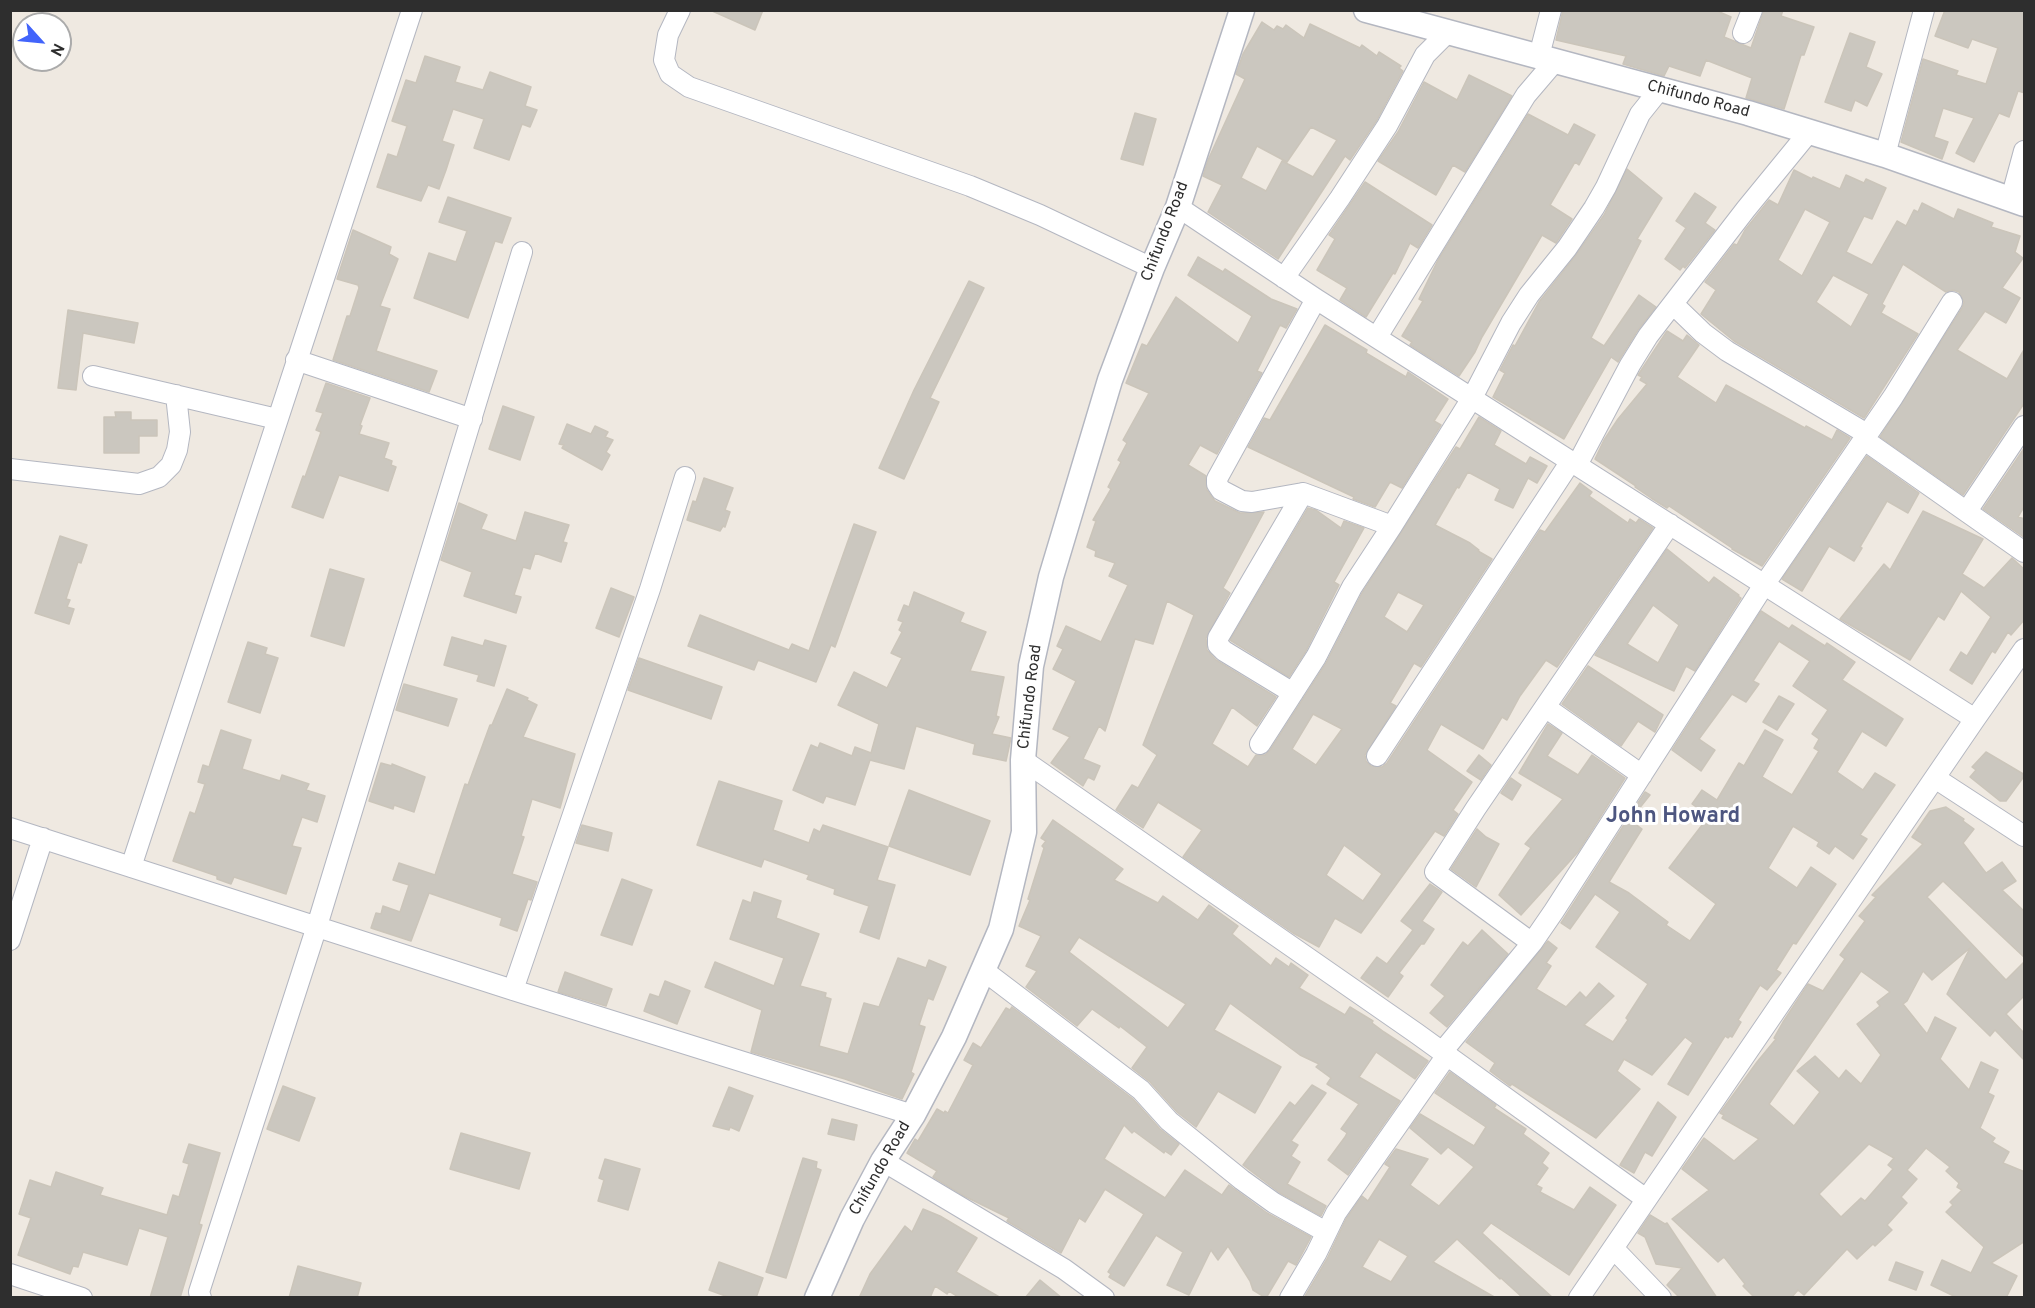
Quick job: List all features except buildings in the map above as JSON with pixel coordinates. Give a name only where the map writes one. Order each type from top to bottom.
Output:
[{"type":"street","points":[[131,867],[412,10]]},
{"type":"street","points":[[680,10],[669,35],[663,60],[670,74],[689,87],[970,186],[1040,215],[1152,268]]},
{"type":"street","name":"Chifundo Road","points":[[817,1298],[852,1219],[883,1161],[913,1115],[954,1037],[1001,929],[1024,832],[1023,760],[1031,666],[1051,577],[1110,380],[1152,268],[1178,207],[1242,10]]},
{"type":"street","name":"Chifundo Road","points":[[1366,10],[1748,113],[1885,155],[2018,201]]},
{"type":"street","points":[[1377,337],[1547,59],[1551,10]]},
{"type":"street","points":[[1743,33],[1752,10]]},
{"type":"street","points":[[1885,155],[1924,10]]},
{"type":"street","points":[[1284,278],[1388,126],[1425,55],[1448,32]]},
{"type":"street","points":[[1260,744],[1316,657],[1352,587],[1472,398],[1511,323],[1594,208],[1640,114],[1660,89]]},
{"type":"street","points":[[1377,756],[1574,463],[1648,336],[1809,132]]},
{"type":"street","points":[[2018,201],[2025,151]]},
{"type":"street","points":[[1178,207],[1316,299],[1975,719]]},
{"type":"street","points":[[201,1298],[199,1292],[316,926],[522,252]]},
{"type":"street","points":[[1316,299],[1217,479],[1217,484],[1221,490],[1242,501],[1252,502],[1304,493],[1392,526]]},
{"type":"street","points":[[1290,1298],[1316,1254],[1336,1213],[1444,1053],[1532,943],[1764,585],[1893,397],[1952,302]]},
{"type":"street","points":[[1673,304],[1703,333],[1727,351],[1865,436],[2025,552]]},
{"type":"street","points":[[296,360],[472,418]]},
{"type":"street","points":[[93,376],[277,419]]},
{"type":"street","points":[[10,469],[139,484],[159,477],[171,465],[177,450],[180,432],[176,395]]},
{"type":"street","points":[[1967,511],[2025,426]]},
{"type":"street","points":[[513,990],[650,589],[685,477]]},
{"type":"street","points":[[1293,693],[1224,651],[1218,645],[1218,638],[1304,493]]},
{"type":"street","points":[[1532,943],[1435,872],[1670,524]]},
{"type":"street","points":[[1579,1298],[2025,649]]},
{"type":"street","points":[[1545,707],[1642,775]]},
{"type":"street","points":[[1023,760],[1444,1053],[1646,1199]]},
{"type":"street","points":[[1935,778],[2025,836]]},
{"type":"street","points":[[10,828],[513,990],[913,1115]]},
{"type":"street","points":[[10,940],[43,838]]},
{"type":"street","points":[[983,970],[1141,1090],[1169,1122],[1242,1180],[1274,1203],[1326,1232]]},
{"type":"street","points":[[883,1161],[1064,1269],[1104,1298]]},
{"type":"street","points":[[1614,1249],[1661,1298]]},
{"type":"street","points":[[10,1274],[82,1298]]},
{"type":"district","name":"John Howard","points":[[1673,818]]}]
